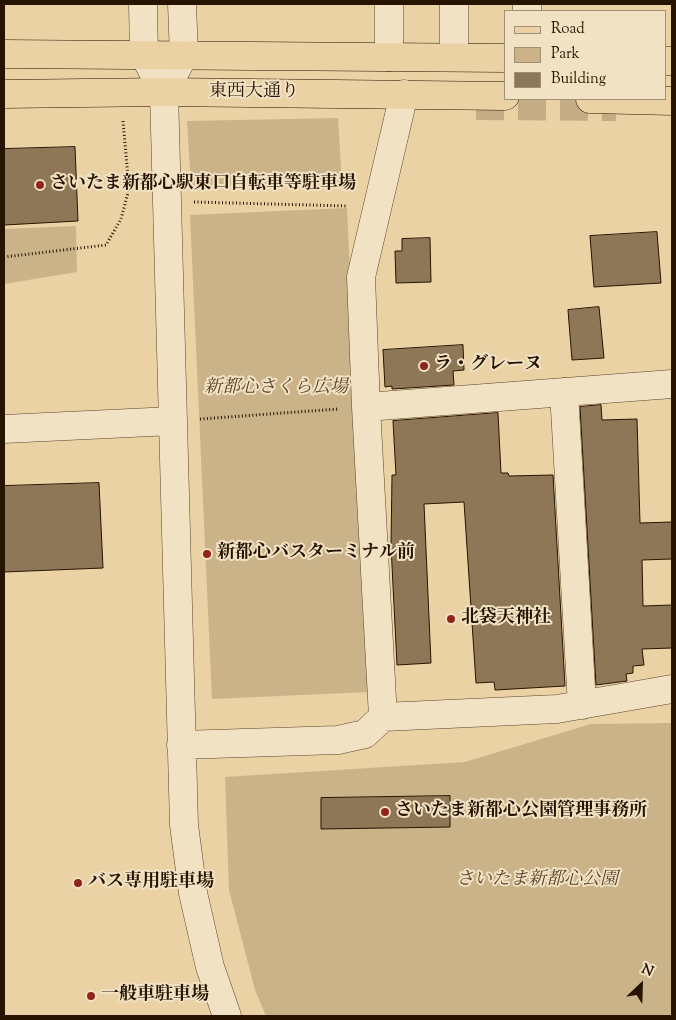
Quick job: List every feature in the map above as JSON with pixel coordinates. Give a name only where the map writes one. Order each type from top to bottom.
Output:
[{"type":"main road","name":"東西大通り","points":[[4,54],[503,58]]},
{"type":"main road","name":"東西大通り","points":[[4,94],[164,92],[503,96]]},
{"type":"main road","points":[[631,100],[672,101]]},
{"type":"street","points":[[142,4],[144,55],[164,92],[184,825],[193,893],[210,967],[227,1016]]},
{"type":"street","points":[[164,92],[184,55],[182,4]]},
{"type":"street","points":[[454,4],[454,58]]},
{"type":"street","points":[[388,6],[389,57]]},
{"type":"street","points":[[383,717],[361,277],[404,94]]},
{"type":"street","points":[[366,407],[672,384]]},
{"type":"street","points":[[564,392],[582,705]]},
{"type":"street","points":[[4,429],[172,421]]},
{"type":"street","points":[[182,745],[338,740],[365,734],[383,717],[557,709],[672,689]]},
{"type":"path","points":[[4,257],[106,245],[121,219],[130,189],[123,121]]},
{"type":"path","points":[[166,202],[378,206]]},
{"type":"path","points":[[172,421],[366,407]]},
{"type":"green space","points":[[338,118],[342,184],[191,186],[187,121]]},
{"type":"green space","name":"新都心さくら広場","points":[[347,208],[369,692],[212,699],[190,215]]},
{"type":"green space","points":[[76,226],[77,272],[4,284],[4,229]]},
{"type":"green space","name":"さいたま新都心公園","points":[[672,723],[672,1016],[266,1016],[255,990],[229,890],[225,777],[465,762],[591,724]]},
{"type":"building","name":"さいたま新都心駅東口自転車等駐車場","points":[[75,147],[78,221],[4,225],[4,149]]},
{"type":"building","points":[[657,232],[661,283],[594,287],[590,236]]},
{"type":"building","points":[[430,238],[431,282],[396,283],[395,251],[402,251],[402,239]]},
{"type":"building","points":[[599,307],[604,358],[572,360],[568,310]]},
{"type":"building","name":"ラ・グレーヌ","points":[[463,345],[464,370],[453,371],[454,385],[392,389],[392,386],[385,387],[383,350]]},
{"type":"building","points":[[601,405],[602,420],[637,419],[640,523],[672,522],[672,559],[642,560],[643,606],[672,605],[672,648],[642,649],[644,665],[633,666],[633,673],[626,674],[627,681],[596,685],[580,407]]},
{"type":"building","points":[[498,413],[501,473],[508,473],[509,476],[553,475],[565,686],[495,690],[494,682],[476,683],[464,502],[424,504],[431,663],[397,665],[391,546],[392,475],[396,475],[393,421]]},
{"type":"building","points":[[99,483],[103,568],[4,572],[4,486]]},
{"type":"building","name":"さいたま新都心公園管理事務所","points":[[450,796],[450,827],[321,829],[321,798]]},
{"type":"tunnel","points":[[476,106],[616,107]]},
{"type":"place","name":"さいたま新都心駅東口自転車等駐車場","points":[[40,185]]},
{"type":"place","name":"ラ・グレーヌ","points":[[424,366]]},
{"type":"place","name":"新都心バスターミナル前","points":[[207,554]]},
{"type":"place","name":"北袋天神社","points":[[451,619]]},
{"type":"place","name":"さいたま新都心公園管理事務所","points":[[385,812]]},
{"type":"place","name":"バス専用駐車場","points":[[78,883]]},
{"type":"place","name":"一般車駐車場","points":[[91,996]]}]
